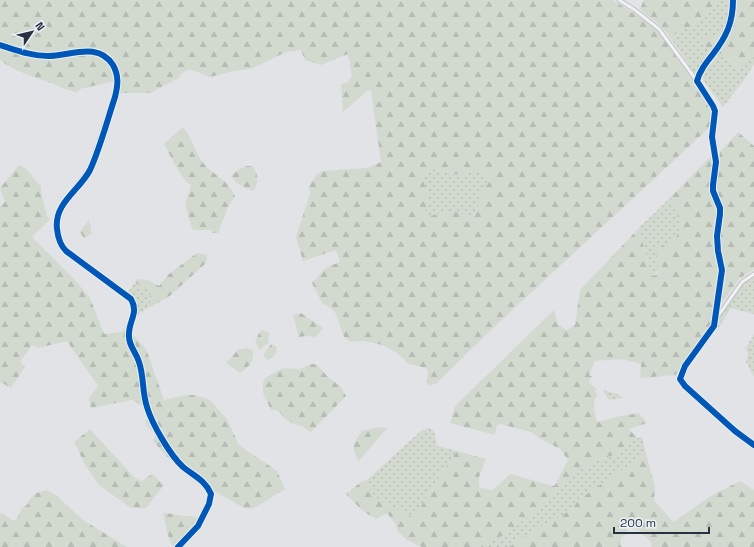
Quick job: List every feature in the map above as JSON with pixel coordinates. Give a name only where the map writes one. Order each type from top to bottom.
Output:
[{"type":"street","points":[[618,0],[635,10],[660,29],[698,81],[715,111],[712,137],[716,162],[713,191],[720,208],[717,244],[722,265],[716,319],[711,333],[685,366],[680,379],[685,386],[732,428],[754,445]]},
{"type":"street","points":[[698,81],[702,68],[722,41],[729,28],[733,0]]},
{"type":"street","points":[[0,44],[37,55],[49,56],[76,51],[94,52],[108,58],[118,76],[118,87],[115,98],[93,162],[86,175],[60,208],[57,221],[57,234],[66,251],[130,299],[134,304],[129,339],[141,367],[144,399],[151,420],[160,436],[180,464],[204,482],[211,494],[209,504],[198,526],[178,547]]},
{"type":"street","points":[[716,319],[742,282],[754,274]]},
{"type":"green space","points":[[0,0],[613,0],[658,29],[710,104],[712,116],[710,127],[494,327],[436,384],[428,385],[426,382],[428,372],[427,368],[408,364],[397,353],[374,343],[358,341],[351,342],[344,337],[336,314],[332,309],[322,303],[312,283],[327,267],[340,262],[336,250],[303,261],[296,237],[310,194],[309,186],[316,175],[323,171],[367,168],[381,162],[371,91],[368,90],[343,112],[341,84],[348,82],[352,76],[348,54],[321,65],[305,60],[301,50],[286,52],[251,69],[234,71],[210,77],[188,70],[182,73],[179,78],[150,93],[120,94],[113,91],[115,82],[80,89],[77,92],[71,91],[20,72],[0,60]],"holes":[[[433,169],[459,175],[481,171],[491,180],[483,190],[473,220],[457,211],[423,217],[430,201],[422,177]]]},
{"type":"green space","points":[[644,0],[721,0],[692,26],[679,31],[670,37],[661,26],[640,9]]},
{"type":"green space","points":[[721,0],[731,0],[727,24],[722,38],[715,36],[702,43],[712,52],[696,75],[670,37],[679,31],[692,26]]},
{"type":"green space","points":[[736,0],[754,0],[754,50],[740,68],[718,52],[733,21]]},
{"type":"green space","points":[[708,35],[722,38],[712,52],[702,43],[702,36]]},
{"type":"green space","points":[[754,50],[754,64],[744,80],[723,107],[703,80],[703,73],[718,52],[739,68]]},
{"type":"green space","points":[[113,91],[120,94],[111,115],[95,165],[85,183],[68,201],[62,211],[59,227],[62,240],[69,251],[127,293],[135,283],[142,287],[146,285],[152,290],[150,302],[153,306],[137,315],[133,322],[131,333],[124,330],[131,312],[129,302],[57,247],[55,219],[53,217],[59,205],[87,168]]},
{"type":"green space","points":[[183,127],[201,160],[227,184],[235,196],[228,207],[218,233],[213,233],[212,230],[194,230],[192,228],[185,205],[191,185],[179,172],[164,144]]},
{"type":"green space","points":[[738,132],[754,146],[754,269],[739,279],[721,305],[726,273],[720,243],[723,212],[716,187],[720,152]]},
{"type":"green space","points":[[712,155],[713,163],[710,182],[717,212],[714,223],[713,244],[718,265],[712,323],[709,330],[676,375],[640,378],[641,364],[621,359],[595,361],[589,375],[593,377],[590,379],[589,383],[597,389],[595,392],[598,394],[594,404],[597,422],[639,413],[647,423],[629,429],[637,438],[618,453],[595,462],[576,472],[557,487],[553,498],[502,536],[478,547],[422,547],[407,540],[398,532],[396,525],[388,514],[376,519],[363,511],[346,494],[361,482],[367,480],[368,486],[373,495],[390,506],[414,518],[457,451],[486,459],[479,477],[479,486],[481,488],[493,490],[510,474],[553,486],[555,485],[568,460],[560,449],[531,432],[500,424],[497,425],[495,435],[450,423],[455,406],[554,310],[558,324],[566,330],[575,325],[580,290],[639,228],[651,276],[656,275],[659,271],[655,250],[664,245],[665,248],[673,242],[681,228],[672,196]]},
{"type":"green space","points":[[19,165],[29,172],[41,186],[41,193],[47,216],[50,219],[32,237],[75,280],[90,298],[104,334],[121,332],[124,330],[131,333],[146,349],[164,400],[193,395],[206,398],[212,402],[227,419],[239,445],[277,471],[285,489],[256,507],[250,509],[244,508],[218,493],[207,491],[167,457],[153,441],[155,435],[146,424],[146,419],[151,419],[147,408],[132,400],[91,408],[89,398],[98,386],[67,341],[38,348],[32,345],[20,362],[25,367],[11,388],[0,382],[0,207],[5,202],[0,188]]},
{"type":"green space","points":[[247,166],[253,166],[257,176],[257,185],[253,191],[238,184],[231,176],[238,170]]},
{"type":"green space","points":[[433,169],[459,175],[481,171],[491,180],[483,190],[473,220],[457,211],[423,217],[422,177]]},
{"type":"green space","points":[[672,196],[681,228],[673,242],[664,248],[664,246],[660,268],[651,276],[639,228]]},
{"type":"green space","points":[[89,220],[92,234],[84,238],[80,232]]},
{"type":"green space","points":[[197,253],[207,256],[206,263],[171,295],[153,306],[150,302],[152,290],[146,285],[142,287],[135,283],[137,279],[148,280],[159,286],[169,274]]},
{"type":"green space","points":[[754,276],[754,314],[731,308],[717,330],[720,317],[742,284]]},
{"type":"green space","points":[[301,313],[323,328],[316,337],[299,337],[293,315]]},
{"type":"green space","points":[[262,330],[268,332],[269,334],[268,343],[260,350],[255,342]]},
{"type":"green space","points":[[754,334],[754,377],[746,362],[748,355],[746,348]]},
{"type":"green space","points":[[271,344],[277,347],[275,355],[267,360],[263,355]]},
{"type":"green space","points":[[247,348],[253,350],[253,358],[246,369],[240,373],[226,363],[238,350]]},
{"type":"green space","points":[[312,364],[318,366],[328,377],[341,387],[346,396],[310,433],[302,427],[288,421],[277,410],[271,410],[263,393],[263,383],[265,378],[283,368],[299,369]]},
{"type":"green space","points":[[676,381],[684,381],[738,431],[754,443],[754,448],[738,437]]},
{"type":"green space","points":[[604,390],[620,395],[622,398],[609,400],[603,391]]},
{"type":"green space","points":[[380,427],[387,428],[359,461],[354,449],[357,438],[362,431]]},
{"type":"green space","points":[[428,428],[434,431],[437,446],[457,451],[414,518],[390,506],[373,495],[368,486],[367,480],[421,431]]},
{"type":"green space","points":[[90,429],[135,478],[142,481],[152,474],[164,485],[146,508],[131,508],[99,485],[85,465],[74,442]]},
{"type":"green space","points":[[642,437],[646,454],[579,499],[573,508],[549,524],[538,527],[509,547],[478,547],[502,536],[553,498],[557,487],[576,472],[595,462],[618,453],[637,438]]},
{"type":"green space","points":[[646,454],[655,487],[654,500],[673,522],[711,496],[740,481],[754,490],[754,547],[651,547],[652,543],[636,528],[630,525],[625,535],[621,538],[620,545],[622,547],[509,547],[538,527],[549,524],[573,508],[579,499]]},
{"type":"green space","points":[[48,490],[57,496],[83,520],[127,547],[0,547],[0,514],[3,513],[12,520],[16,520],[22,508],[27,505],[29,500],[36,493]]},
{"type":"green space","points":[[164,513],[199,518],[189,534],[173,546],[169,539]]},
{"type":"cycle path","points":[[733,0],[732,16],[728,29],[722,42],[702,70],[697,81],[715,111],[712,137],[716,162],[713,191],[720,208],[717,236],[722,270],[714,326],[685,366],[680,379],[685,386],[735,431],[754,445]]},
{"type":"cycle path","points":[[0,45],[42,56],[83,52],[100,53],[107,58],[115,69],[117,81],[116,93],[97,153],[90,170],[63,204],[57,220],[57,232],[61,244],[66,251],[131,299],[134,313],[129,329],[129,338],[141,367],[145,401],[149,414],[162,439],[178,462],[206,485],[211,494],[209,504],[198,526],[178,547]]}]
